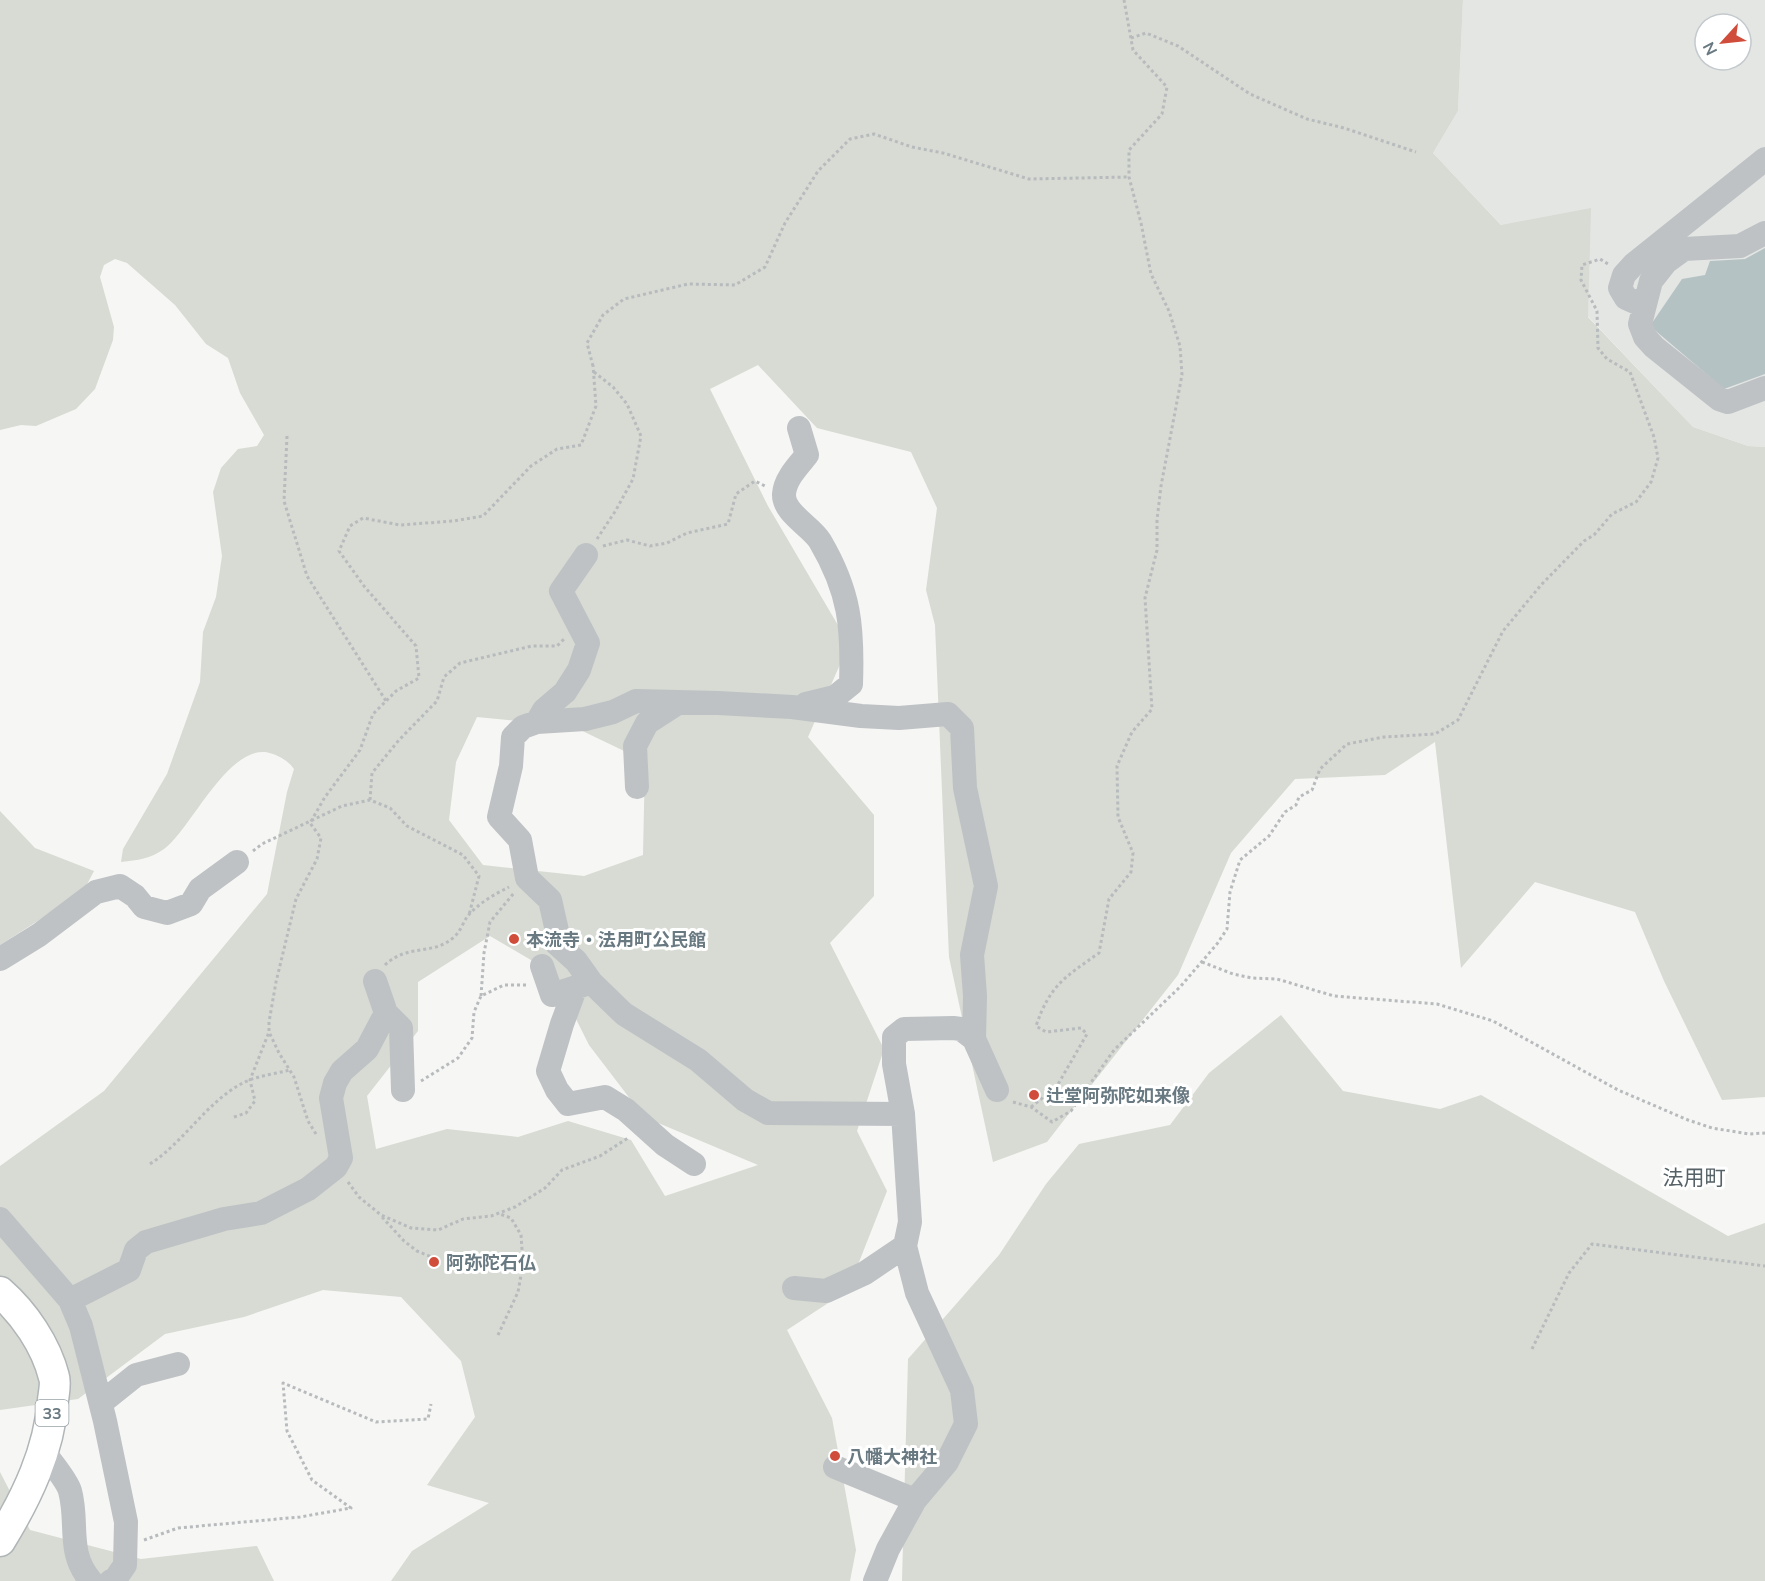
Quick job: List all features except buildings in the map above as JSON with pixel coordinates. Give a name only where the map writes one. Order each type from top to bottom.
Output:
[{"type":"main road","name":"33","points":[[0,1292],[34,1330],[55,1378],[52,1414],[44,1452],[32,1483],[0,1541]]},
{"type":"street","points":[[1644,306],[1626,298],[1620,288],[1624,275],[1634,264],[1765,159]]},
{"type":"street","points":[[1765,233],[1740,246],[1684,249],[1666,262],[1651,281],[1640,324],[1645,338],[1719,399],[1728,402],[1765,388]]},
{"type":"street","points":[[792,707],[835,697],[851,684],[853,640],[849,608],[838,575],[818,538],[798,520],[786,503],[784,495],[790,476],[807,455],[799,428]]},
{"type":"street","points":[[537,722],[544,710],[566,692],[579,670],[588,643],[561,591],[586,555]]},
{"type":"street","points":[[903,1114],[768,1113],[745,1100],[698,1060],[624,1014],[583,985],[576,961],[556,943],[550,900],[527,878],[520,840],[499,817],[511,766],[513,737],[523,728],[537,722],[585,718],[613,712],[636,701],[792,707],[861,716],[899,718],[948,714],[962,728],[965,788],[986,886],[972,956],[975,996],[974,1039],[997,1090]]},
{"type":"street","points":[[637,787],[634,746],[647,723],[678,703]]},
{"type":"street","points":[[0,959],[39,935],[96,892],[120,886],[135,896],[144,907],[167,913],[191,904],[200,889],[237,862]]},
{"type":"street","points":[[542,966],[552,995],[583,985]]},
{"type":"street","points":[[375,981],[386,1013],[401,1028],[403,1090]]},
{"type":"street","points":[[583,985],[562,1024],[548,1071],[556,1090],[568,1104],[605,1097],[626,1110],[665,1145],[694,1164]]},
{"type":"street","points":[[70,1300],[129,1270],[136,1250],[146,1242],[224,1219],[261,1213],[308,1190],[336,1167],[341,1158],[331,1098],[334,1083],[342,1071],[367,1049],[386,1013]]},
{"type":"street","points":[[875,1581],[888,1549],[915,1500],[947,1462],[966,1424],[962,1390],[917,1293],[905,1246],[910,1222],[903,1114],[894,1064],[894,1037],[904,1029],[953,1028],[962,1029],[974,1039]]},
{"type":"street","points":[[0,1219],[70,1300],[81,1326],[101,1403],[126,1522],[125,1565],[111,1581]]},
{"type":"street","points":[[794,1288],[826,1291],[865,1273],[905,1246]]},
{"type":"street","points":[[101,1403],[136,1375],[178,1364]]},
{"type":"street","points":[[44,1452],[70,1490],[76,1555],[83,1571],[91,1581]]},
{"type":"street","points":[[835,1467],[915,1500]]},
{"type":"path","points":[[1031,1107],[1057,1086],[1087,1034],[1081,1028],[1046,1032],[1036,1026],[1043,1005],[1058,984],[1099,953],[1109,899],[1131,872],[1133,853],[1118,817],[1117,766],[1132,732],[1152,709],[1145,598],[1157,550],[1157,520],[1161,486],[1182,375],[1180,346],[1169,311],[1150,274],[1141,223],[1129,177],[1129,150],[1162,114],[1167,87],[1133,50],[1124,0]]},
{"type":"path","points":[[1131,38],[1146,33],[1178,46],[1250,94],[1307,119],[1344,128],[1416,152]]},
{"type":"path","points":[[586,555],[616,510],[633,479],[641,436],[627,404],[612,387],[594,373],[587,343],[603,315],[624,299],[688,284],[735,285],[765,267],[785,224],[818,171],[850,139],[874,134],[912,147],[943,153],[1029,179],[1129,177]]},
{"type":"path","points":[[997,1090],[1012,1101],[1031,1107],[1052,1122],[1071,1111],[1114,1050],[1180,987],[1227,929],[1230,892],[1240,860],[1269,836],[1285,812],[1296,805],[1299,797],[1312,790],[1320,769],[1347,744],[1384,737],[1435,734],[1458,720],[1503,631],[1541,585],[1584,541],[1594,535],[1612,514],[1636,502],[1652,482],[1658,458],[1654,437],[1630,372],[1607,359],[1598,348],[1597,310],[1581,280],[1582,266],[1600,259],[1624,275]]},
{"type":"path","points":[[310,823],[325,797],[360,750],[373,714],[396,691],[419,678],[416,646],[363,586],[339,550],[350,526],[363,518],[400,525],[483,516],[531,466],[557,449],[581,445],[596,406],[593,365]]},
{"type":"path","points":[[287,436],[284,501],[307,576],[386,701]]},
{"type":"path","points":[[586,555],[608,543],[627,540],[650,546],[667,543],[687,533],[728,524],[736,494],[755,481],[784,495]]},
{"type":"path","points":[[370,800],[372,773],[399,740],[437,701],[444,677],[460,663],[532,646],[557,646],[568,635]]},
{"type":"path","points":[[237,862],[262,844],[342,806],[370,800],[390,808],[407,826],[463,855],[479,876],[469,915],[454,938],[432,949],[408,951],[394,956],[383,967],[375,981]]},
{"type":"path","points":[[310,823],[321,838],[317,859],[296,899],[276,982],[269,1022],[270,1032],[279,1053],[290,1070],[308,1121],[336,1167],[359,1197],[381,1215],[404,1241],[417,1251],[439,1260]]},
{"type":"path","points":[[469,915],[495,895],[527,878]]},
{"type":"path","points":[[403,1090],[425,1080],[458,1058],[472,1038],[474,1012],[481,996],[484,953],[490,922],[527,878]]},
{"type":"path","points":[[1202,962],[1233,974],[1277,979],[1334,996],[1437,1004],[1493,1021],[1618,1090],[1688,1120],[1712,1128],[1740,1133],[1765,1133]]},
{"type":"path","points":[[481,996],[504,985],[533,985],[542,966]]},
{"type":"path","points":[[234,1117],[246,1113],[255,1101],[250,1080],[270,1032]]},
{"type":"path","points":[[150,1164],[164,1155],[226,1094],[250,1080],[290,1070]]},
{"type":"path","points":[[381,1215],[411,1228],[438,1230],[463,1219],[491,1216],[515,1207],[545,1188],[562,1170],[600,1156],[646,1128]]},
{"type":"path","points":[[498,1335],[506,1314],[519,1292],[523,1264],[521,1235],[511,1218],[499,1213]]},
{"type":"path","points":[[1532,1349],[1569,1273],[1592,1244],[1765,1266]]},
{"type":"path","points":[[125,1547],[178,1528],[300,1517],[351,1508],[312,1480],[287,1431],[283,1383],[376,1422],[428,1419],[431,1404]]},
{"type":"shaded area","points":[[0,0],[1463,0],[1458,111],[1433,153],[1501,225],[1591,208],[1588,317],[1693,427],[1748,446],[1765,447],[1765,1097],[1722,1100],[1664,981],[1635,912],[1535,882],[1461,968],[1435,742],[1385,775],[1295,779],[1231,853],[1178,975],[1047,1142],[993,1162],[949,957],[935,625],[926,590],[937,508],[911,452],[817,428],[758,365],[710,389],[768,506],[849,644],[808,737],[874,815],[874,896],[830,943],[884,1049],[857,1131],[887,1191],[848,1290],[787,1330],[832,1418],[856,1550],[850,1581],[391,1581],[412,1551],[489,1503],[427,1485],[475,1417],[461,1361],[401,1297],[323,1290],[244,1317],[165,1334],[78,1399],[0,1410],[0,1166],[104,1091],[267,894],[287,792],[294,769],[285,760],[273,754],[257,752],[242,759],[213,788],[175,839],[164,849],[149,857],[121,862],[123,849],[167,774],[200,682],[203,632],[216,597],[222,556],[213,492],[221,468],[238,449],[257,446],[264,435],[240,393],[228,358],[206,344],[175,305],[127,263],[115,259],[104,265],[100,277],[114,327],[113,340],[95,389],[76,409],[36,426],[21,425],[0,430]],"holes":[[[477,717],[572,726],[645,761],[643,855],[584,876],[483,865],[449,820],[456,762]],[[490,936],[553,973],[589,1045],[644,1117],[758,1165],[665,1196],[631,1140],[568,1121],[518,1137],[447,1129],[376,1149],[367,1096],[418,1031],[418,982]]]},
{"type":"shaded area","points":[[1463,0],[1765,0],[1765,447],[1748,446],[1693,427],[1433,153],[1458,111]]},
{"type":"shaded area","points":[[1765,248],[1765,374],[1724,389],[1650,326],[1682,279],[1705,275],[1710,261],[1745,259]]},
{"type":"shaded area","points":[[0,811],[35,848],[94,871],[83,892],[0,945]]},
{"type":"shaded area","points":[[1281,1015],[1343,1091],[1440,1109],[1481,1095],[1728,1236],[1765,1223],[1765,1581],[902,1581],[908,1359],[999,1255],[1046,1184],[1079,1144],[1170,1125],[1209,1073]]},
{"type":"shaded area","points":[[0,1472],[30,1530],[141,1559],[257,1546],[274,1581],[0,1581]]},
{"type":"place","name":"本流寺・法用町公民館","points":[[514,939]]},
{"type":"place","name":"辻堂阿弥陀如来像","points":[[1034,1095]]},
{"type":"place","name":"阿弥陀石仏","points":[[434,1262]]},
{"type":"place","name":"八幡大神社","points":[[835,1456]]},
{"type":"district","name":"法用町","points":[[1694,1177]]}]
